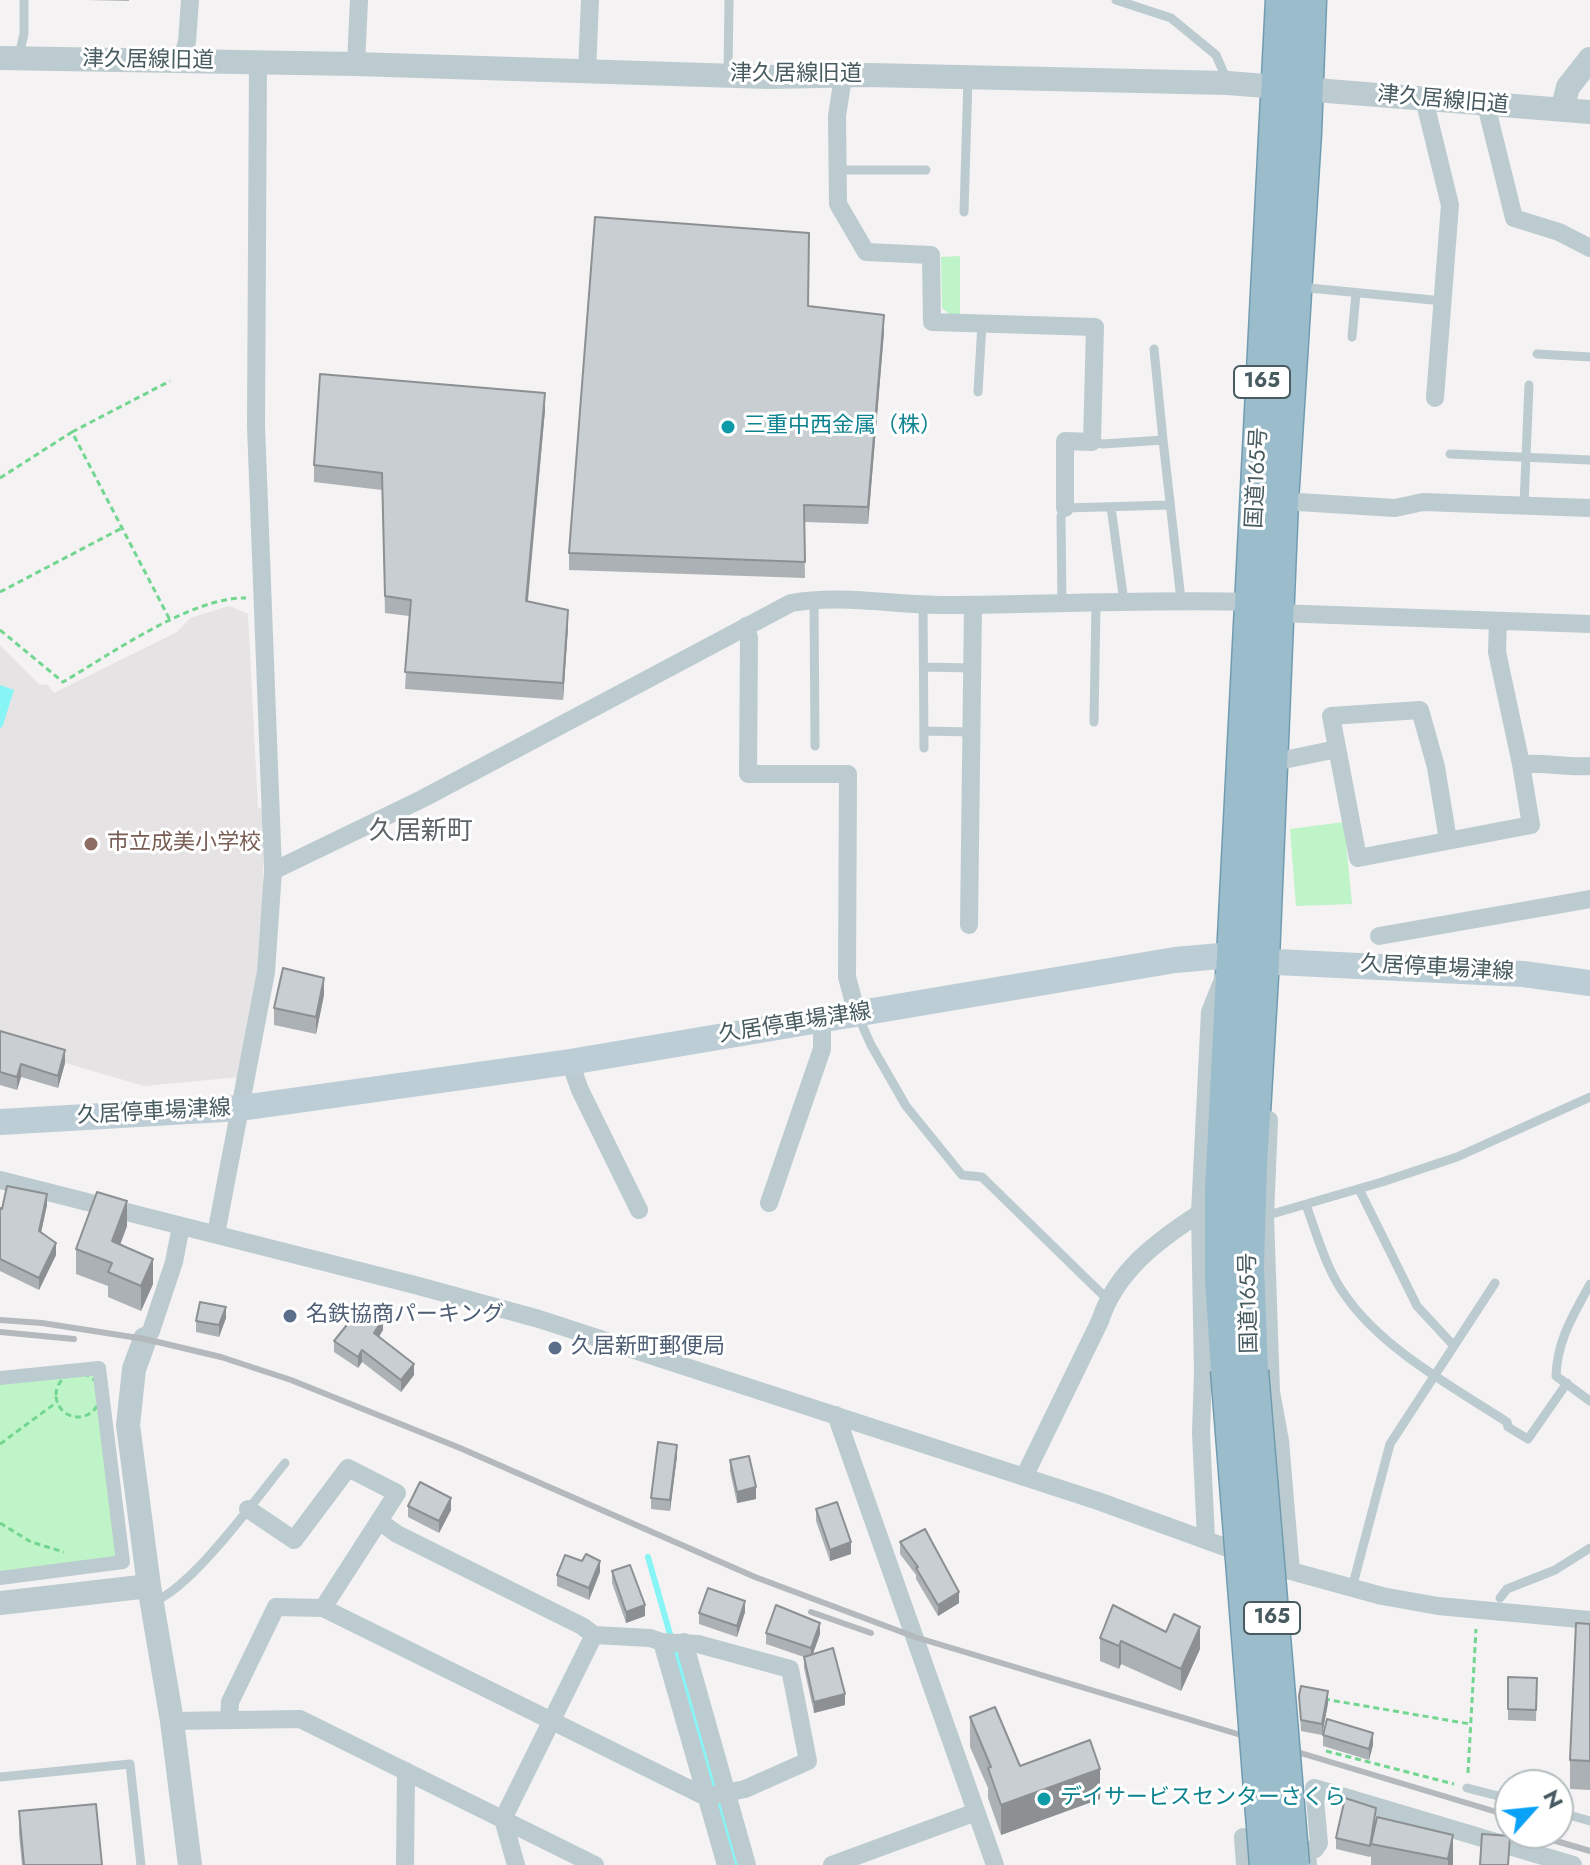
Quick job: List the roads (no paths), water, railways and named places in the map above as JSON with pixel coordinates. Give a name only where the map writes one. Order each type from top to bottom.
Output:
[{"type":"highway","name":"国道165号","points":[[1257,959],[1264,607],[1291,88],[1282,0]]},
{"type":"highway","name":"国道165号","points":[[1303,1860],[1239,1370],[1221,1280],[1221,1191],[1257,959],[1272,751],[1264,607],[1282,501],[1305,133],[1291,88],[1310,0]]},
{"type":"highway","name":"国道165号","points":[[1239,1370],[1266,1865]]},
{"type":"main road","name":"久居停車場津線","points":[[0,1122],[241,1108],[570,1062],[1175,960],[1257,959],[1523,974],[1590,983]]},
{"type":"street","points":[[181,61],[187,42],[190,0]]},
{"type":"street","points":[[356,64],[359,0]]},
{"type":"street","points":[[587,72],[590,0]]},
{"type":"street","name":"津久居線旧道","points":[[9,58],[356,64],[728,76],[869,75],[1228,83],[1590,112]]},
{"type":"street","points":[[1562,110],[1568,87],[1590,59]]},
{"type":"street","points":[[216,1234],[266,972],[273,871],[256,426],[258,63]]},
{"type":"street","points":[[843,77],[837,116],[838,204],[866,252],[931,255],[932,322],[1095,327],[1092,442],[1065,441],[1065,508]]},
{"type":"street","points":[[1424,99],[1450,205],[1435,398]]},
{"type":"street","points":[[1486,105],[1514,218],[1559,232],[1590,248]]},
{"type":"street","points":[[1282,501],[1395,508],[1423,502],[1590,508]]},
{"type":"street","points":[[273,871],[422,799],[791,603],[814,599],[923,605],[1181,600],[1590,624]]},
{"type":"street","points":[[969,925],[973,605]]},
{"type":"street","points":[[1448,840],[1436,767],[1420,710],[1331,716],[1358,858],[1531,825],[1497,652],[1498,621]]},
{"type":"street","points":[[746,626],[749,638],[748,774],[848,774],[847,977],[857,1014]]},
{"type":"street","points":[[1272,751],[1337,749]]},
{"type":"street","points":[[1521,764],[1540,762],[1570,768],[1590,766]]},
{"type":"street","points":[[1379,936],[1590,899]]},
{"type":"street","name":"国道165号","points":[[1206,1539],[1201,1433],[1200,1213],[1210,1012],[1257,959]]},
{"type":"street","name":"国道165号","points":[[1257,959],[1271,1392],[1280,1441],[1291,1571]]},
{"type":"street","points":[[769,1203],[822,1049],[822,1018]]},
{"type":"street","points":[[570,1062],[580,1090],[639,1210]]},
{"type":"street","points":[[0,1180],[539,1319],[1024,1477],[1291,1571],[1352,1588],[1438,1606],[1590,1620]]},
{"type":"street","points":[[1024,1477],[1100,1321],[1107,1299],[1148,1249],[1200,1213]]},
{"type":"street","points":[[181,1226],[174,1262],[151,1331],[134,1369],[128,1425],[190,1865]]},
{"type":"street","points":[[0,1378],[99,1368],[123,1562],[0,1578]]},
{"type":"street","points":[[836,1415],[995,1865]]},
{"type":"street","points":[[248,1509],[294,1540],[348,1468],[397,1493],[323,1608]]},
{"type":"street","points":[[229,1720],[230,1702],[276,1607],[323,1608],[551,1722],[717,1795],[745,1789],[808,1761],[790,1669],[650,1638],[594,1635],[582,1626],[397,1534],[379,1521]]},
{"type":"street","points":[[0,1603],[150,1594]]},
{"type":"street","points":[[516,1865],[503,1819],[594,1635]]},
{"type":"street","points":[[673,1642],[717,1795],[747,1865]]},
{"type":"street","points":[[172,1721],[300,1719],[595,1865]]},
{"type":"street","points":[[405,1865],[406,1771]]},
{"type":"street","points":[[1245,1865],[1243,1837],[1303,1860],[1315,1849],[1319,1843],[1314,1788],[1573,1865]]},
{"type":"street","points":[[717,1795],[726,1865]]},
{"type":"street","points":[[832,1865],[871,1858],[976,1812]]},
{"type":"lane","points":[[9,58],[24,34],[24,0]]},
{"type":"lane","points":[[728,76],[729,0]]},
{"type":"lane","points":[[1116,0],[1171,18],[1204,42],[1216,55],[1228,83]]},
{"type":"lane","points":[[964,212],[968,78]]},
{"type":"lane","points":[[838,170],[926,170]]},
{"type":"lane","points":[[1296,287],[1443,301]]},
{"type":"lane","points":[[1352,337],[1356,293]]},
{"type":"lane","points":[[978,392],[982,324]]},
{"type":"lane","points":[[1154,349],[1181,600]]},
{"type":"lane","points":[[1537,354],[1590,357]]},
{"type":"lane","points":[[1524,505],[1529,385]]},
{"type":"lane","points":[[1092,442],[1163,440]]},
{"type":"lane","points":[[1450,454],[1590,460]]},
{"type":"lane","points":[[1062,604],[1061,516],[1065,508],[1170,505]]},
{"type":"lane","points":[[1111,507],[1124,603]]},
{"type":"lane","points":[[814,599],[815,746]]},
{"type":"lane","points":[[1094,722],[1096,603]]},
{"type":"lane","points":[[923,605],[924,748]]},
{"type":"lane","points":[[924,667],[972,668]]},
{"type":"lane","points":[[924,731],[972,732]]},
{"type":"lane","points":[[857,1014],[906,1106],[962,1175],[982,1177],[1107,1299]]},
{"type":"lane","points":[[1265,1216],[1457,1157],[1590,1097]]},
{"type":"lane","points":[[1359,1189],[1417,1306],[1454,1346]]},
{"type":"lane","points":[[1306,1205],[1345,1296],[1394,1347],[1507,1422],[1508,1427],[1528,1439],[1567,1383]]},
{"type":"lane","points":[[1352,1588],[1390,1444],[1495,1283]]},
{"type":"lane","points":[[1590,1284],[1563,1335],[1558,1349],[1556,1376],[1590,1401]]},
{"type":"lane","points":[[150,1594],[166,1597],[180,1585],[285,1463]]},
{"type":"lane","points":[[1500,1598],[1507,1589],[1540,1577],[1590,1548]]},
{"type":"lane","points":[[0,1777],[130,1764],[141,1865]]},
{"type":"lane","points":[[1467,1788],[1494,1795]]},
{"type":"water","points":[[0,685],[14,690],[2,728],[0,727]]},
{"type":"waterway","points":[[648,1557],[736,1865]]},
{"type":"railway","points":[[0,1320],[42,1323],[145,1339],[221,1357],[291,1380],[460,1448],[755,1577],[915,1637],[1494,1811]]},
{"type":"railway","points":[[0,1332],[74,1339]]},
{"type":"railway","points":[[811,1612],[871,1633]]},
{"type":"railway","points":[[1574,1846],[1590,1851]]},
{"type":"place","name":"三重中西金属（株）","points":[[728,427]]},
{"type":"place","name":"市立成美小学校","points":[[91,844]]},
{"type":"place","name":"名鉄協商パーキング","points":[[290,1316]]},
{"type":"place","name":"久居新町郵便局","points":[[555,1348]]},
{"type":"place","name":"デイサービスセンターさくら","points":[[1044,1799]]},
{"type":"district","name":"久居新町","points":[[421,833]]}]
